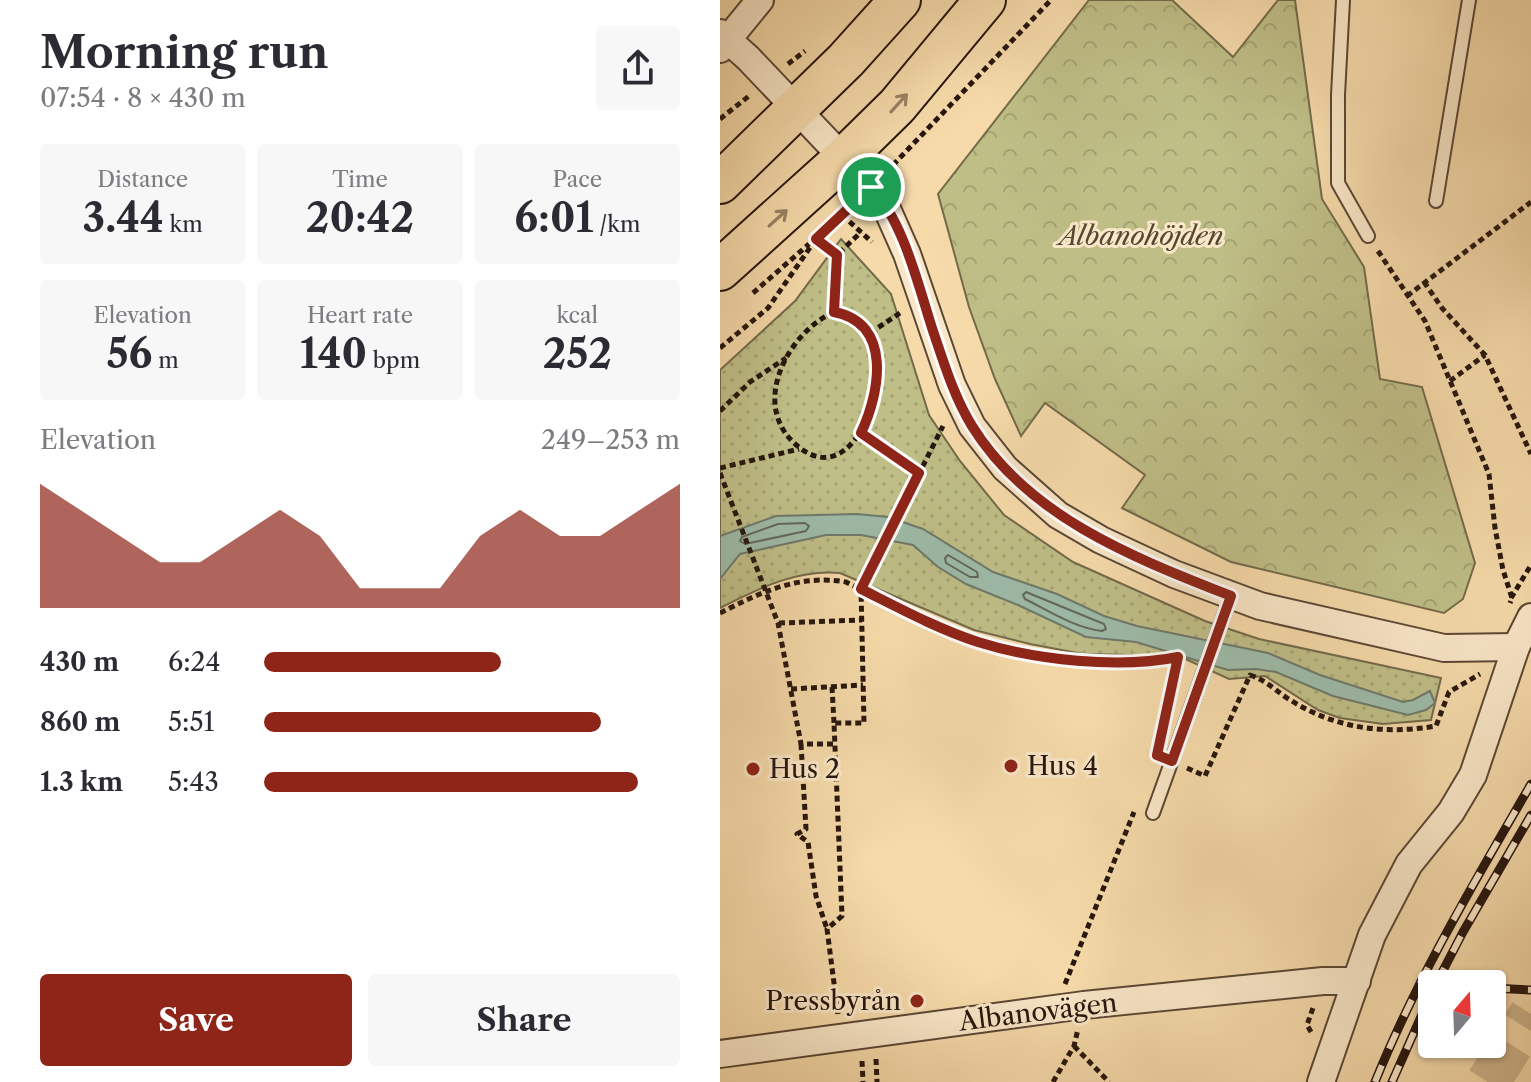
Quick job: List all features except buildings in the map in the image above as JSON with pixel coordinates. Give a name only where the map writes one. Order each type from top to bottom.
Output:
[{"type":"main road","points":[[720,183],[797,109],[900,0]]},
{"type":"main road","points":[[720,270],[897,106],[985,0]]},
{"type":"street","points":[[760,0],[723,40],[797,109],[887,205],[952,385],[972,426],[1005,468],[1058,515],[1101,540],[1174,574],[1231,596],[1300,616],[1444,648],[1516,647]]},
{"type":"street","points":[[1321,1082],[1372,935],[1409,864],[1451,812],[1473,775],[1516,647],[1531,617]]},
{"type":"street","name":"Albanovägen","points":[[720,1054],[1084,1005],[1323,981],[1357,981]]},
{"type":"lane","points":[[1343,0],[1338,95],[1338,183],[1368,236]]},
{"type":"lane","points":[[1436,201],[1469,0]]},
{"type":"lane","points":[[1153,813],[1231,596]]},
{"type":"path","points":[[753,293],[871,187],[1051,0]]},
{"type":"path","points":[[720,119],[811,46]]},
{"type":"path","points":[[894,164],[907,192]]},
{"type":"path","points":[[1407,296],[1531,202]]},
{"type":"path","points":[[842,215],[873,243],[879,254]]},
{"type":"path","points":[[834,312],[837,255],[861,232]]},
{"type":"path","points":[[1368,236],[1425,321],[1489,474],[1495,528],[1512,598]]},
{"type":"path","points":[[816,239],[837,255]]},
{"type":"path","points":[[720,348],[768,308],[816,239]]},
{"type":"path","points":[[1424,282],[1442,308],[1485,355],[1531,454]]},
{"type":"path","points":[[870,333],[907,308],[912,319]]},
{"type":"path","points":[[834,312],[860,321],[870,333],[875,351],[875,392],[861,433],[850,447],[835,455],[817,456],[800,449],[785,434],[776,418],[774,397],[787,358],[806,329],[834,312]]},
{"type":"path","points":[[1450,381],[1485,355]]},
{"type":"path","points":[[720,411],[750,382],[787,358]]},
{"type":"path","points":[[834,723],[864,723],[861,589],[947,417],[950,425]]},
{"type":"path","points":[[861,433],[919,473]]},
{"type":"path","points":[[800,449],[720,471],[778,623],[801,744],[806,829],[797,834],[808,842],[816,896],[827,929],[841,1039]]},
{"type":"path","points":[[1503,609],[1531,565]]},
{"type":"path","points":[[720,613],[766,590],[833,580],[846,582],[926,621],[979,642],[1031,654],[1152,662],[1178,657],[1157,755],[1205,776],[1250,675],[1264,679],[1286,697],[1315,713],[1343,725],[1378,731],[1436,726],[1449,692],[1484,671],[1470,669]]},
{"type":"path","points":[[778,623],[862,620]]},
{"type":"path","points":[[791,689],[863,685]]},
{"type":"path","points":[[827,929],[842,916],[832,687]]},
{"type":"path","points":[[801,744],[835,744]]},
{"type":"path","points":[[1068,975],[1139,799]]},
{"type":"path","points":[[1053,1082],[1074,1046],[1109,1082]]},
{"type":"green space","name":"Albanohöjden","points":[[1089,0],[1172,0],[1233,57],[1278,0],[1295,0],[1322,199],[1364,267],[1380,379],[1422,387],[1475,563],[1463,599],[1444,613],[1231,562],[1122,508],[1145,475],[1045,403],[1021,436],[995,379],[969,307],[938,194]]},
{"type":"green space","points":[[841,239],[891,294],[929,415],[960,461],[1004,515],[1073,562],[1205,621],[1259,639],[1441,678],[1431,720],[1383,724],[1340,718],[1318,710],[1265,676],[1229,679],[1179,656],[1083,654],[1030,644],[974,630],[840,573],[793,577],[720,608],[720,370],[795,301]]},
{"type":"water","points":[[857,514],[888,517],[923,529],[993,572],[1057,594],[1104,616],[1137,626],[1268,653],[1320,675],[1403,702],[1430,691],[1435,703],[1426,710],[1408,715],[1333,696],[1276,672],[1228,670],[1136,642],[1086,637],[966,584],[938,567],[913,545],[861,535],[826,535],[740,554],[720,579],[720,536],[776,516]]},
{"type":"tunnel","points":[[1488,1082],[1531,1014]]},
{"type":"railway","points":[[1375,1082],[1428,968],[1531,784]]},
{"type":"railway","points":[[1443,970],[1531,815]]},
{"type":"railway","points":[[1506,989],[1531,990]]},
{"type":"railway","points":[[1392,1082],[1418,1024]]},
{"type":"place","name":"Hus 4","points":[[1011,766]]},
{"type":"place","name":"Hus 2","points":[[753,769]]},
{"type":"place","name":"Pressbyrån","points":[[917,1001]]},
{"type":"route","points":[[871,187],[887,205],[952,385],[972,426],[1005,468],[1058,515],[1101,540],[1231,596],[1172,761],[1157,755],[1178,657],[1152,662],[1031,654],[979,642],[926,621],[861,589],[919,473],[861,433],[875,392],[875,351],[870,333],[860,321],[834,312],[837,255],[816,239],[871,187]]}]
